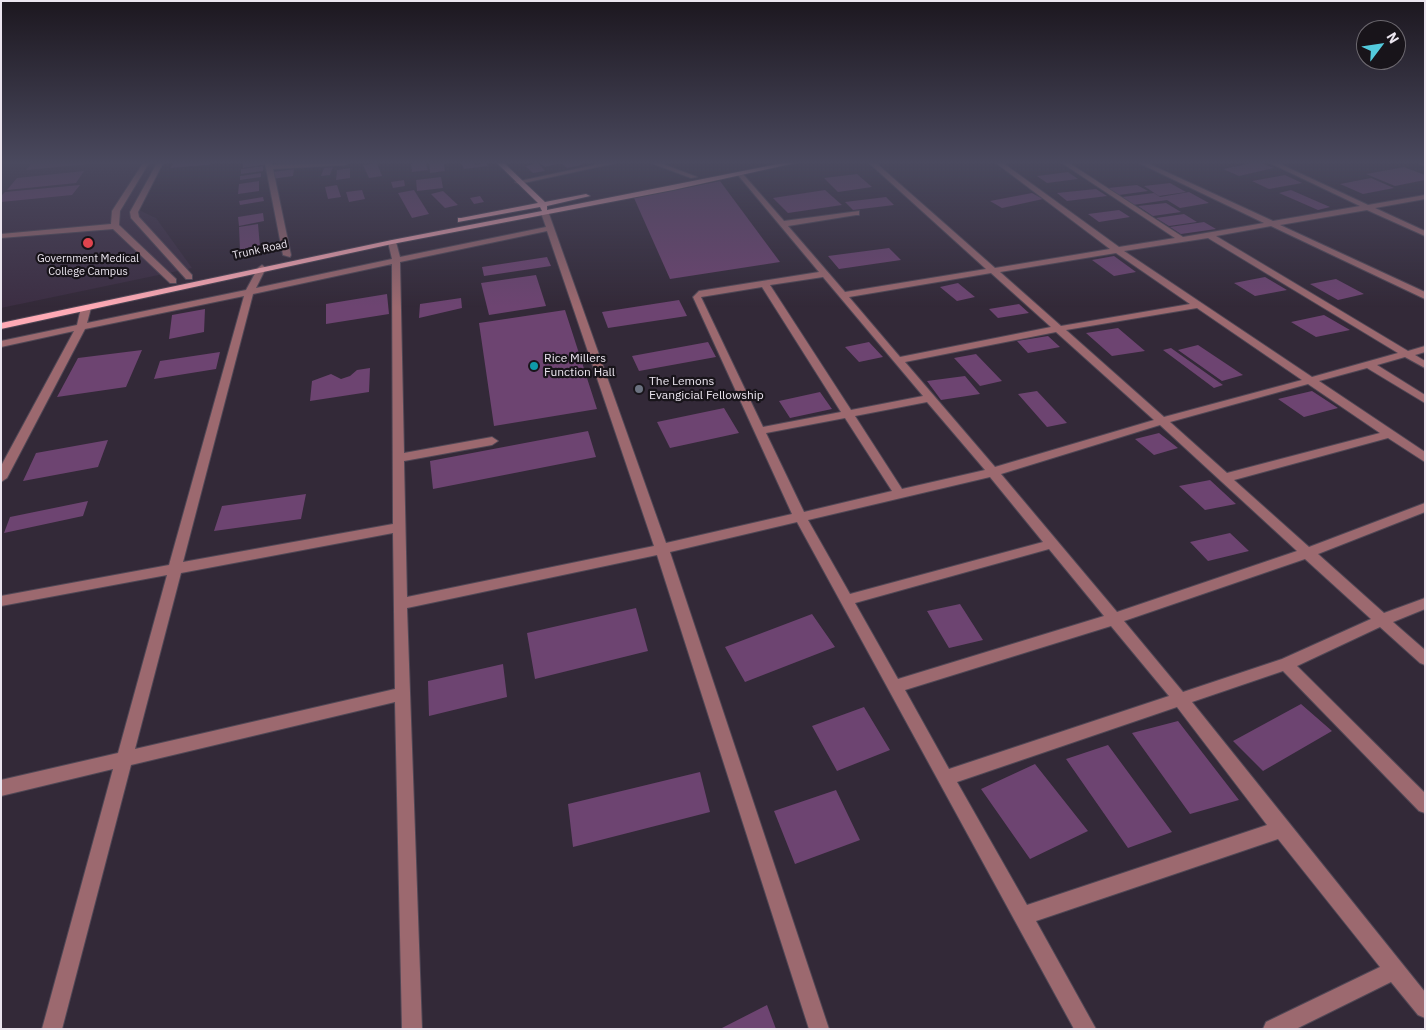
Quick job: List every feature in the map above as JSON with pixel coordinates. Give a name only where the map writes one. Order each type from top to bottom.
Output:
[{"type":"main road","points":[[346,242],[526,211]]},
{"type":"main road","points":[[1,326],[530,211]]},
{"type":"main road","name":"Trunk Road","points":[[1,318],[312,250]]},
{"type":"street","points":[[117,211],[121,220],[173,281]]},
{"type":"street","points":[[1,236],[121,220],[134,211]]},
{"type":"street","points":[[278,211],[287,256]]},
{"type":"street","points":[[545,211],[662,549],[819,1029]]},
{"type":"street","points":[[772,211],[993,472],[1180,699],[1280,829],[1425,1008]]},
{"type":"street","points":[[926,211],[1425,659]]},
{"type":"street","points":[[1064,211],[1117,250],[1425,458]]},
{"type":"street","points":[[1139,211],[1183,240]]},
{"type":"street","points":[[1242,211],[1425,296]]},
{"type":"street","points":[[843,296],[1350,211]]},
{"type":"street","points":[[1376,211],[1425,234]]},
{"type":"street","points":[[783,224],[856,213]]},
{"type":"street","points":[[1,230],[121,220],[189,277]]},
{"type":"street","points":[[1,344],[551,228]]},
{"type":"street","points":[[1209,235],[1425,365]]},
{"type":"street","points":[[392,242],[396,260],[400,604],[412,1029]]},
{"type":"street","points":[[52,1029],[249,292],[262,268]]},
{"type":"street","points":[[825,274],[704,293],[699,294],[697,297],[800,517],[1086,1029]]},
{"type":"street","points":[[764,283],[900,495]]},
{"type":"street","points":[[898,360],[1058,329],[1198,305]]},
{"type":"street","points":[[1,478],[81,327],[86,308]]},
{"type":"street","points":[[400,604],[662,549],[993,472],[1162,421],[1425,348]]},
{"type":"street","points":[[1369,365],[1425,400]]},
{"type":"street","points":[[759,431],[930,398]]},
{"type":"street","points":[[1225,478],[1390,434]]},
{"type":"street","points":[[399,458],[492,441]]},
{"type":"street","points":[[894,687],[1114,619],[1307,552],[1425,507]]},
{"type":"street","points":[[1,602],[400,527]]},
{"type":"street","points":[[846,600],[1052,544]]},
{"type":"street","points":[[945,778],[1286,664],[1382,620],[1425,603]]},
{"type":"street","points":[[1286,664],[1425,805]]},
{"type":"street","points":[[1,788],[402,694]]},
{"type":"street","points":[[1022,916],[1280,829]]},
{"type":"street","points":[[1273,1029],[1395,970]]},
{"type":"shaded area","name":"Government Medical College Campus","points":[[1,211],[141,211],[156,218],[192,268],[1,308]]},
{"type":"building","points":[[408,211],[427,211],[429,214],[412,218]]},
{"type":"building","points":[[640,211],[742,211],[780,262],[670,279]]},
{"type":"building","points":[[1121,211],[1130,217],[1099,222],[1088,214]]},
{"type":"building","points":[[1146,211],[1181,212],[1153,216]]},
{"type":"building","points":[[263,213],[264,221],[239,226],[238,217]]},
{"type":"building","points":[[1184,214],[1197,222],[1169,226],[1156,218]]},
{"type":"building","points":[[1204,222],[1216,229],[1181,234],[1170,227]]},
{"type":"building","points":[[258,224],[260,247],[240,250],[239,227]]},
{"type":"building","points":[[889,248],[901,260],[839,269],[828,256]]},
{"type":"building","points":[[1114,256],[1136,272],[1114,276],[1092,260]]},
{"type":"building","points":[[547,257],[551,266],[484,276],[482,267]]},
{"type":"building","points":[[536,275],[546,306],[489,315],[481,283]]},
{"type":"building","points":[[1265,277],[1287,290],[1255,296],[1234,283]]},
{"type":"building","points":[[1336,279],[1364,294],[1338,300],[1310,284]]},
{"type":"building","points":[[958,283],[975,297],[957,301],[940,287]]},
{"type":"building","points":[[387,294],[389,314],[326,324],[326,304]]},
{"type":"building","points":[[461,298],[462,308],[419,318],[420,304]]},
{"type":"building","points":[[679,300],[687,316],[608,328],[602,312]]},
{"type":"building","points":[[1019,304],[1029,313],[998,318],[989,309]]},
{"type":"building","points":[[205,309],[204,332],[169,339],[172,315]]},
{"type":"building","name":"Rice Millers Function Hall","points":[[565,310],[597,409],[494,426],[479,323]]},
{"type":"building","points":[[1324,315],[1350,330],[1316,337],[1291,322]]},
{"type":"building","points":[[1118,328],[1145,351],[1112,356],[1086,333]]},
{"type":"building","points":[[1048,336],[1060,347],[1028,353],[1017,341]]},
{"type":"building","points":[[708,342],[716,357],[639,371],[632,356]]},
{"type":"building","points":[[869,342],[883,357],[859,362],[845,347]]},
{"type":"building","points":[[1198,345],[1243,375],[1222,381],[1178,350]]},
{"type":"building","points":[[1171,348],[1223,385],[1214,388],[1163,350]]},
{"type":"building","points":[[142,350],[126,387],[57,397],[78,358]]},
{"type":"building","points":[[220,352],[216,369],[154,379],[160,361]]},
{"type":"building","points":[[976,354],[1002,381],[980,386],[954,358]]},
{"type":"building","points":[[370,368],[369,392],[310,401],[312,381],[331,374],[341,379],[350,376],[357,370]]},
{"type":"building","points":[[965,376],[980,394],[941,400],[927,381]]},
{"type":"building","points":[[1037,391],[1067,423],[1047,427],[1018,394]]},
{"type":"building","points":[[1312,391],[1338,408],[1304,417],[1278,399]]},
{"type":"building","points":[[820,392],[832,409],[790,418],[779,401]]},
{"type":"building","points":[[724,408],[739,433],[670,448],[657,422]]},
{"type":"building","points":[[588,431],[596,457],[433,489],[430,461]]},
{"type":"building","points":[[1159,433],[1178,448],[1154,455],[1135,439]]},
{"type":"building","points":[[108,440],[98,467],[23,481],[36,453]]},
{"type":"building","points":[[1210,480],[1236,504],[1205,510],[1179,486]]},
{"type":"building","points":[[306,494],[301,519],[214,531],[222,506]]},
{"type":"building","points":[[88,501],[83,516],[4,533],[10,517]]},
{"type":"building","points":[[1230,533],[1249,551],[1208,561],[1190,542]]},
{"type":"building","points":[[960,604],[983,640],[949,648],[927,611]]},
{"type":"building","points":[[636,608],[648,651],[535,679],[527,633]]},
{"type":"building","points":[[812,614],[835,647],[745,682],[725,647]]},
{"type":"building","points":[[503,664],[507,697],[429,716],[428,681]]},
{"type":"building","points":[[1301,704],[1332,731],[1263,771],[1233,741]]},
{"type":"building","points":[[864,707],[890,750],[837,771],[812,726]]},
{"type":"building","points":[[1178,721],[1239,800],[1190,814],[1132,733]]},
{"type":"building","points":[[1108,745],[1172,832],[1128,848],[1066,759]]},
{"type":"building","points":[[1035,764],[1088,831],[1030,859],[981,789]]},
{"type":"building","points":[[700,772],[710,812],[573,847],[568,804]]},
{"type":"building","points":[[836,790],[860,840],[795,864],[774,811]]},
{"type":"building","points":[[767,1005],[776,1029],[720,1029]]},
{"type":"place","name":"Government Medical College Campus","points":[[88,243]]},
{"type":"place","name":"Rice Millers Function Hall","points":[[534,366]]},
{"type":"place","name":"The Lemons Evangicial Fellowship","points":[[639,389]]}]
